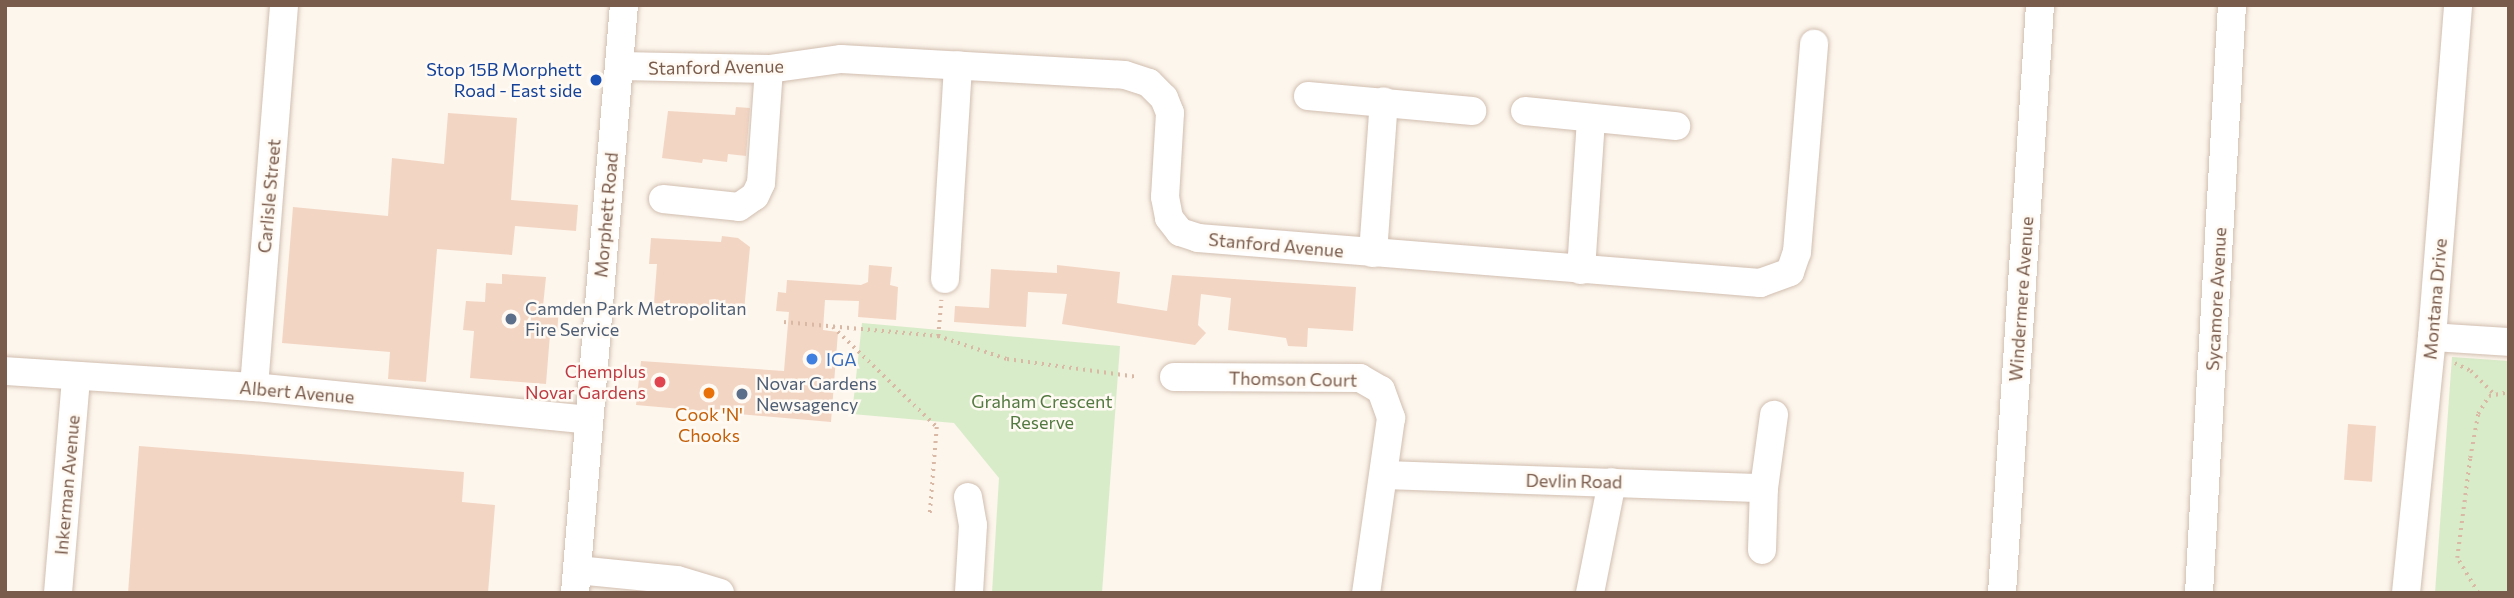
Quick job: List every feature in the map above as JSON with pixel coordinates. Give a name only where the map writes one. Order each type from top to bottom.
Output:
[{"type":"street","name":"Carlisle Street","points":[[254,387],[284,5]]},
{"type":"street","name":"Morphett Road","points":[[576,582],[624,5]]},
{"type":"street","name":"Windermere Avenue","points":[[2001,593],[2040,5]]},
{"type":"street","name":"Sycamore Avenue","points":[[2199,593],[2232,5]]},
{"type":"street","name":"Montana Drive","points":[[2406,593],[2441,348],[2458,5]]},
{"type":"street","name":"Stanford Avenue","points":[[620,66],[769,69],[841,59],[1125,75],[1149,83],[1164,98],[1170,113],[1165,197],[1169,218],[1180,232],[1198,238],[1581,271],[1760,283],[1790,272],[1797,252],[1814,44]]},
{"type":"street","points":[[943,286],[958,65]]},
{"type":"street","points":[[663,199],[739,207],[755,196],[761,183],[769,69]]},
{"type":"street","points":[[1308,96],[1472,111]]},
{"type":"street","points":[[1373,253],[1384,101]]},
{"type":"street","points":[[1525,111],[1676,126]]},
{"type":"street","points":[[1581,271],[1591,118]]},
{"type":"street","points":[[2441,348],[2509,342]]},
{"type":"street","name":"Albert Avenue","points":[[5,371],[254,387],[588,420]]},
{"type":"street","name":"Inkerman Avenue","points":[[58,593],[76,377]]},
{"type":"street","name":"Thomson Court","points":[[1174,377],[1360,378],[1381,390],[1391,418],[1385,475]]},
{"type":"street","points":[[1762,550],[1764,488],[1774,415]]},
{"type":"street","points":[[1366,593],[1385,475]]},
{"type":"street","name":"Devlin Road","points":[[1385,475],[1764,488]]},
{"type":"street","points":[[1590,593],[1612,482]]},
{"type":"street","points":[[968,497],[973,525],[969,593]]},
{"type":"street","points":[[576,582],[677,580],[720,593]]},
{"type":"path","points":[[938,336],[943,286]]},
{"type":"path","points":[[784,322],[938,336],[1007,359],[1138,377]]},
{"type":"path","points":[[832,327],[937,427],[930,514]]},
{"type":"path","points":[[2441,348],[2471,370],[2494,394]]},
{"type":"path","points":[[2478,593],[2457,558],[2478,414],[2494,394],[2509,392]]},
{"type":"green space","name":"Graham Crescent Reserve","points":[[862,323],[1120,346],[1102,593],[992,593],[999,478],[954,423],[852,414]]},
{"type":"green space","points":[[2452,357],[2509,361],[2509,593],[2435,593]]},
{"type":"building","points":[[736,107],[750,108],[746,156],[728,154],[727,162],[703,159],[702,163],[662,158],[668,111],[735,115]]},
{"type":"building","points":[[448,113],[517,118],[511,200],[578,205],[576,231],[515,226],[512,255],[437,249],[426,382],[388,379],[390,352],[282,343],[293,207],[388,216],[392,158],[444,164]]},
{"type":"building","points":[[722,236],[738,238],[750,247],[744,311],[654,303],[657,264],[649,264],[651,238],[721,242]]},
{"type":"building","points":[[869,265],[892,267],[890,285],[898,287],[896,320],[858,317],[859,301],[825,300],[823,330],[838,332],[831,422],[636,405],[641,361],[784,371],[789,312],[776,311],[778,292],[786,293],[787,280],[861,285],[868,282]]},
{"type":"building","points":[[1057,265],[1120,272],[1117,303],[1167,311],[1172,275],[1356,287],[1353,331],[1308,328],[1307,347],[1288,346],[1286,338],[1228,330],[1231,298],[1201,294],[1198,325],[1206,333],[1195,345],[1062,324],[1067,294],[1028,292],[1026,327],[954,322],[955,306],[989,308],[991,269],[1057,273]]},
{"type":"building","name":"Camden Park Metropolitan Fire Service","points":[[502,274],[546,277],[543,306],[559,307],[557,334],[550,334],[546,384],[470,378],[474,331],[463,330],[466,301],[485,302],[486,283],[502,284]]},
{"type":"building","points":[[2348,424],[2376,426],[2372,482],[2344,480]]},
{"type":"building","points":[[139,446],[464,472],[462,502],[495,505],[488,593],[128,593]]},
{"type":"place","name":"Stop 15B Morphett Road - East side","points":[[596,80]]},
{"type":"place","name":"Camden Park Metropolitan Fire Service","points":[[511,319]]},
{"type":"place","name":"IGA","points":[[812,359]]},
{"type":"place","name":"Chemplus Novar Gardens","points":[[660,382]]},
{"type":"place","name":"Cook 'N' Chooks","points":[[709,393]]},
{"type":"place","name":"Novar Gardens Newsagency","points":[[742,394]]}]
